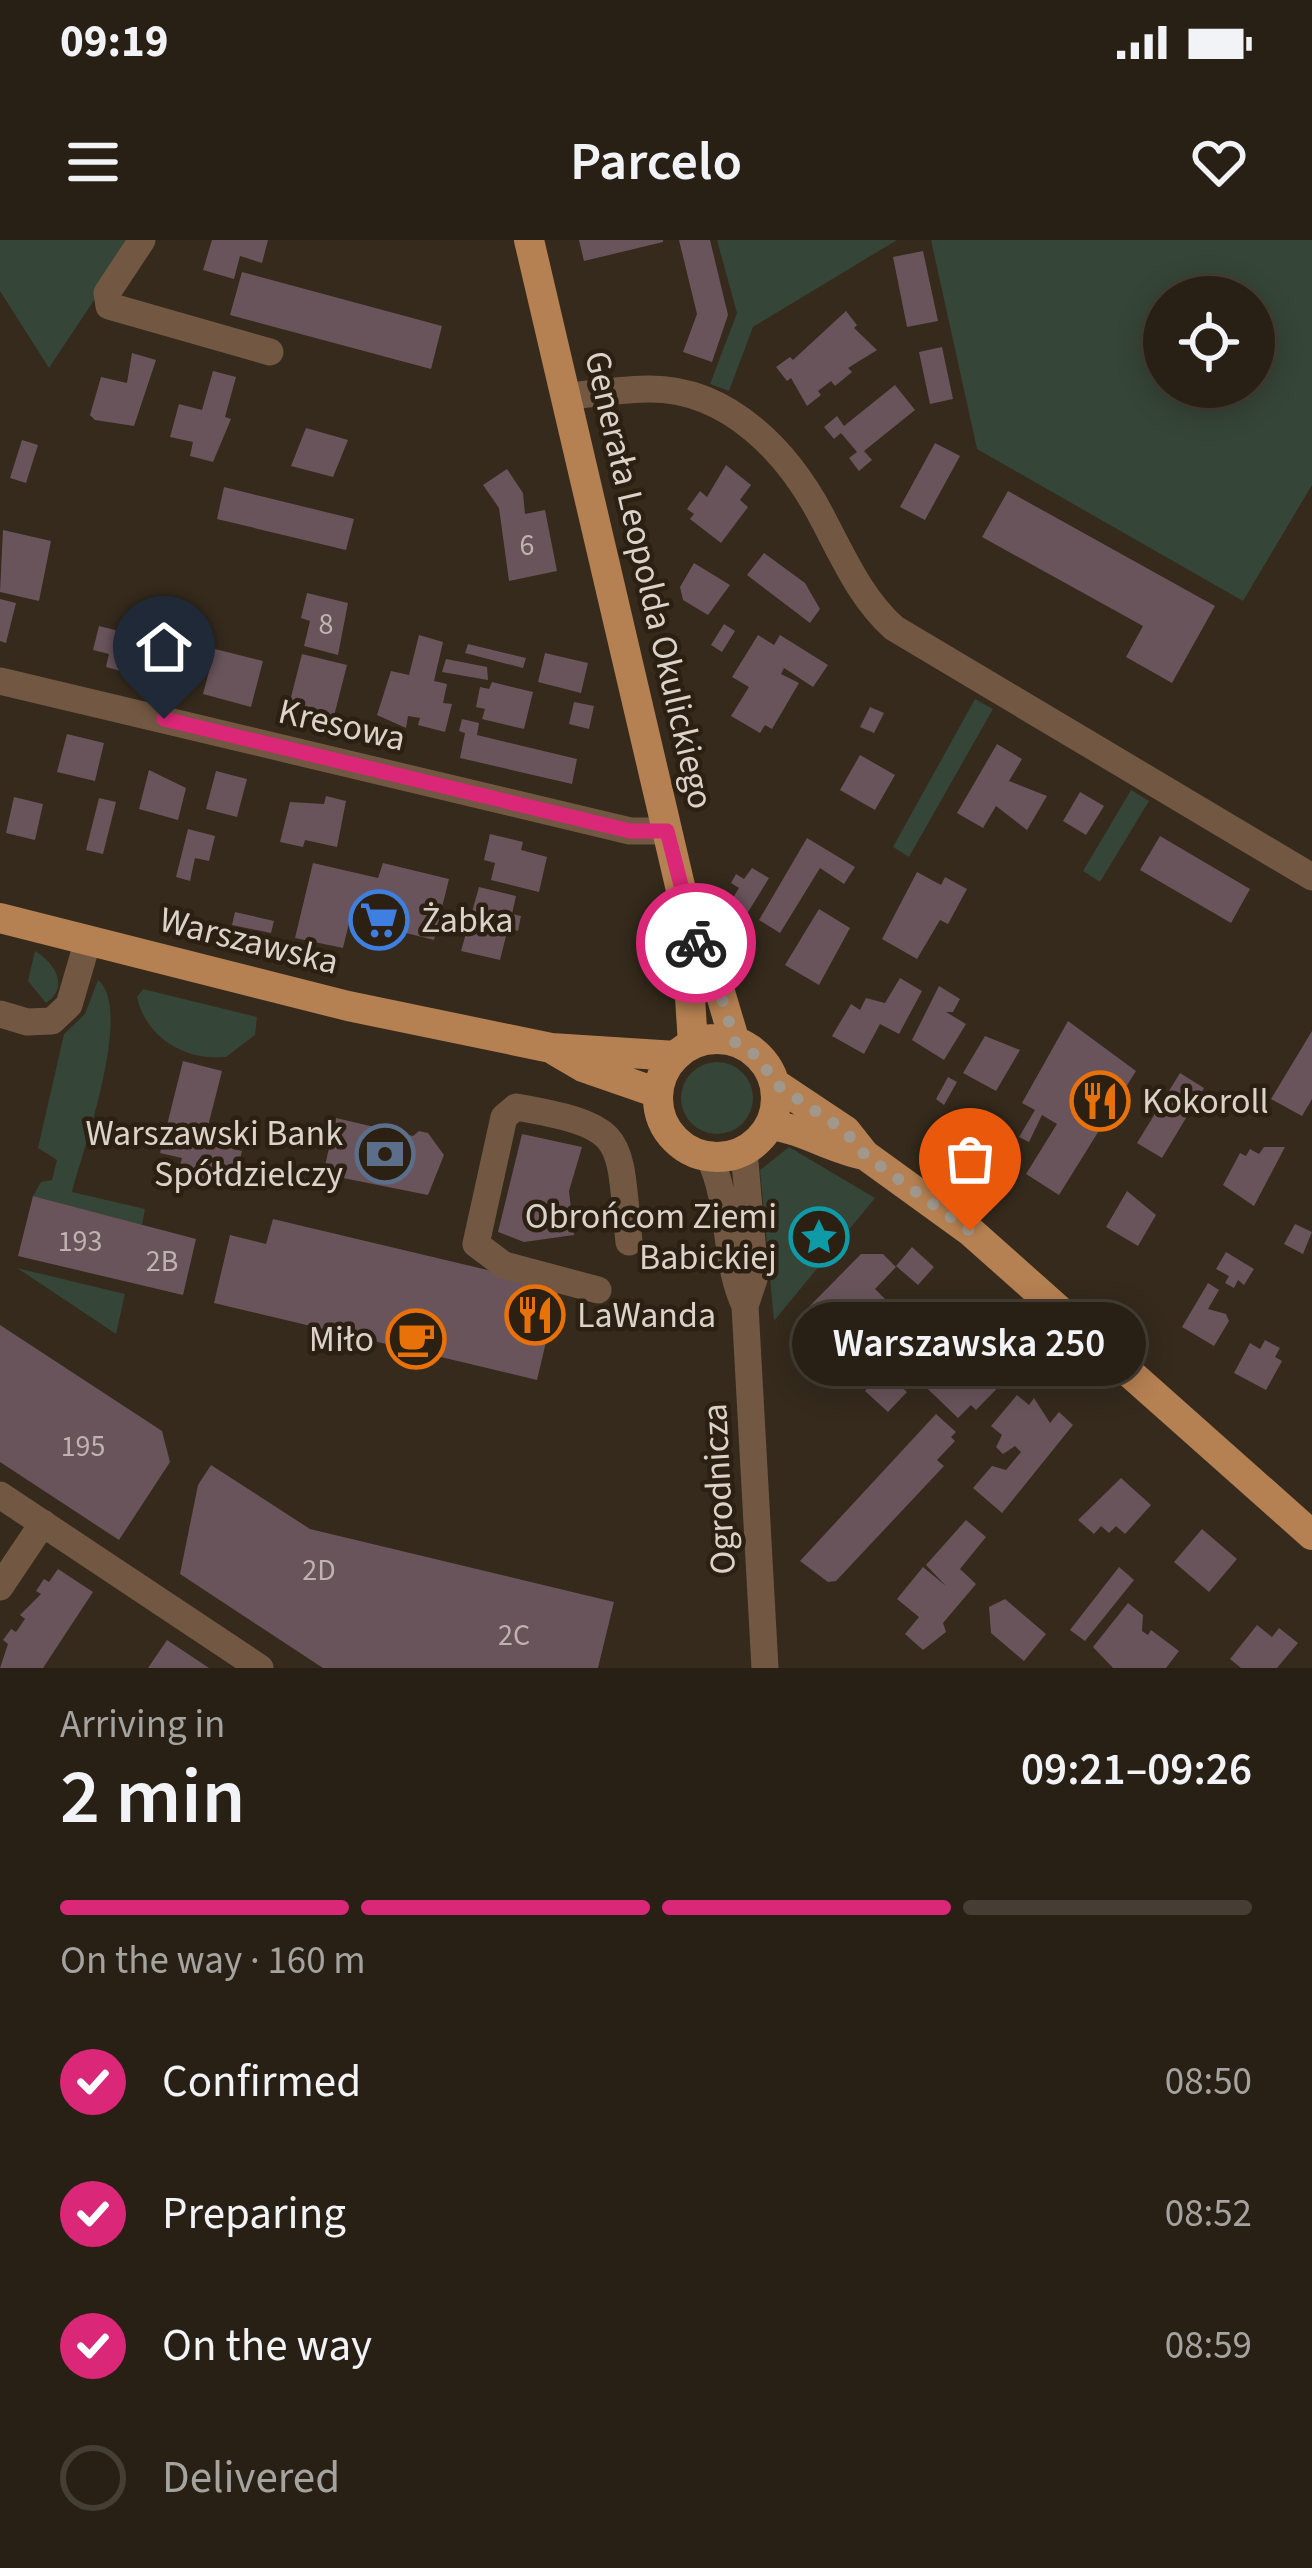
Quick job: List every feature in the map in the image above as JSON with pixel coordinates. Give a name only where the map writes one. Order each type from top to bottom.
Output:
[{"type":"main road","name":"Generała Leopolda Okulickiego","points":[[530,240],[692,938],[685,1050]]},
{"type":"main road","name":"Warszawska","points":[[0,918],[348,1006],[551,1048],[685,1050]]},
{"type":"main road","name":"Generała Leopolda Okulickiego","points":[[692,938],[711,962],[735,1042]]},
{"type":"main road","points":[[774,1083],[770,1125],[744,1151],[710,1157],[671,1136],[658,1093],[685,1050],[735,1042],[760,1058],[774,1083],[845,1131],[865,1155],[970,1231],[1312,1535]]},
{"type":"main road","name":"Warszawska","points":[[551,1048],[583,1067],[658,1093]]},
{"type":"main road","points":[[770,1125],[800,1131],[832,1149],[865,1155]]},
{"type":"street","points":[[142,240],[107,292],[109,306],[270,352]]},
{"type":"street","points":[[567,396],[652,389],[702,397],[747,424],[784,458],[866,598],[894,628],[1312,877]]},
{"type":"street","name":"Kresowa","points":[[0,681],[630,831],[667,831]]},
{"type":"street","points":[[0,1014],[27,1022],[52,1022],[69,1006],[88,940]]},
{"type":"street","points":[[598,1290],[503,1265],[476,1244],[504,1117],[516,1107],[568,1116],[608,1134],[620,1155],[628,1243]]},
{"type":"street","name":"Ogrodnicza","points":[[744,1151],[755,1276],[745,1306],[765,1668]]},
{"type":"street","name":"Ogrodnicza","points":[[710,1157],[722,1195],[732,1278],[745,1306]]},
{"type":"street","points":[[0,1495],[251,1665]]},
{"type":"street","points":[[0,1587],[43,1523]]},
{"type":"green space","points":[[0,240],[134,240],[49,368],[0,291]]},
{"type":"green space","points":[[717,240],[897,240],[753,327],[729,391],[710,384],[737,313]]},
{"type":"green space","points":[[931,240],[1312,240],[1312,485],[1243,601],[977,449]]},
{"type":"green space","points":[[975,699],[993,709],[909,857],[893,847]]},
{"type":"green space","points":[[1131,790],[1149,801],[1100,882],[1083,871]]},
{"type":"green space","points":[[35,951],[57,976],[57,990],[46,1003],[28,981]]},
{"type":"green space","points":[[98,980],[108,996],[108,1049],[72,1192],[145,1209],[142,1225],[33,1196],[41,1182],[52,1180],[57,1160],[38,1148],[64,1034],[85,1014]]},
{"type":"green space","points":[[143,989],[257,1017],[255,1035],[226,1057],[182,1051],[149,1024],[137,997]]},
{"type":"green space","points":[[717,1062],[742,1073],[753,1098],[742,1123],[717,1134],[692,1123],[681,1098],[692,1073]]},
{"type":"green space","points":[[789,1147],[875,1198],[774,1321],[760,1170]]},
{"type":"green space","points":[[17,1268],[125,1294],[116,1334]]},
{"type":"building","points":[[212,240],[268,240],[262,263],[240,256],[234,279],[203,270]]},
{"type":"building","points":[[579,240],[663,240],[663,242],[584,261]]},
{"type":"building","points":[[679,240],[710,240],[728,315],[712,362],[683,352],[697,314]]},
{"type":"building","points":[[923,251],[938,321],[907,327],[893,257]]},
{"type":"building","points":[[242,272],[442,326],[431,369],[230,315]]},
{"type":"building","points":[[846,311],[857,325],[854,328],[877,350],[848,368],[852,372],[835,386],[831,381],[818,391],[821,395],[807,406],[791,378],[787,381],[776,367],[790,357],[793,360]]},
{"type":"building","points":[[942,347],[953,399],[930,404],[919,352]]},
{"type":"building","points":[[132,353],[156,360],[134,426],[95,420],[90,415],[101,377],[127,383]]},
{"type":"building","points":[[213,371],[236,377],[225,417],[231,419],[213,462],[190,456],[193,442],[170,437],[179,404],[202,410]]},
{"type":"building","points":[[895,385],[915,410],[864,451],[872,460],[859,471],[849,458],[857,452],[841,433],[834,439],[824,427],[837,416],[844,426]]},
{"type":"building","points":[[306,428],[348,440],[333,477],[291,466]]},
{"type":"building","points":[[22,440],[38,445],[26,483],[10,478]]},
{"type":"building","points":[[935,443],[960,456],[925,520],[900,507]]},
{"type":"building","points":[[726,465],[751,485],[740,500],[748,507],[721,543],[690,519],[694,514],[687,509],[700,491],[707,497]]},
{"type":"building","points":[[507,469],[523,493],[525,514],[545,510],[557,571],[509,581],[499,508],[483,485]]},
{"type":"building","points":[[224,487],[354,519],[346,550],[217,519]]},
{"type":"building","points":[[1008,491],[1215,606],[1172,683],[1126,657],[1143,626],[982,537]]},
{"type":"building","points":[[3,530],[51,541],[39,601],[0,592]]},
{"type":"building","points":[[764,553],[805,583],[820,609],[810,623],[747,575]]},
{"type":"building","points":[[694,563],[730,585],[708,615],[683,600],[680,587]]},
{"type":"building","points":[[307,593],[348,603],[338,655],[304,646],[310,621],[301,618]]},
{"type":"building","points":[[0,599],[16,603],[6,643],[0,641]]},
{"type":"building","points":[[172,614],[189,618],[182,647],[165,643]]},
{"type":"building","points":[[724,624],[735,631],[722,652],[711,645]]},
{"type":"building","points":[[99,626],[156,640],[146,678],[106,667],[109,654],[93,650]]},
{"type":"building","points":[[419,635],[443,642],[434,681],[447,684],[443,703],[452,704],[445,732],[418,725],[420,718],[408,716],[406,728],[377,715],[391,671],[409,675]]},
{"type":"building","points":[[758,635],[774,645],[780,635],[828,665],[813,687],[784,668],[781,674],[799,683],[772,729],[765,725],[760,733],[731,716],[749,687],[732,677]]},
{"type":"building","points":[[468,644],[526,658],[523,668],[465,653]]},
{"type":"building","points":[[215,649],[263,661],[251,707],[203,694]]},
{"type":"building","points":[[545,653],[588,663],[581,693],[538,682]]},
{"type":"building","points":[[302,654],[347,665],[334,716],[289,705]]},
{"type":"building","points":[[446,659],[487,667],[488,680],[442,672]]},
{"type":"building","points":[[492,682],[533,692],[524,729],[482,719],[485,709],[476,707],[480,687],[489,689]]},
{"type":"building","points":[[574,702],[594,706],[589,729],[569,724]]},
{"type":"building","points":[[870,707],[884,713],[874,733],[860,727]]},
{"type":"building","points":[[462,719],[479,723],[477,735],[577,759],[572,784],[460,758],[465,733],[459,731]]},
{"type":"building","points":[[67,734],[104,743],[95,781],[57,772]]},
{"type":"building","points":[[997,744],[1022,759],[1009,781],[1047,796],[1027,830],[996,806],[983,828],[957,813]]},
{"type":"building","points":[[860,755],[895,775],[875,810],[840,790]]},
{"type":"building","points":[[149,770],[186,788],[178,820],[139,809]]},
{"type":"building","points":[[216,771],[247,779],[237,817],[206,809]]},
{"type":"building","points":[[1080,792],[1104,806],[1086,835],[1063,821]]},
{"type":"building","points":[[326,796],[346,801],[337,847],[305,840],[303,847],[280,842],[290,802],[324,804]]},
{"type":"building","points":[[14,797],[43,804],[35,840],[6,833]]},
{"type":"building","points":[[99,798],[116,802],[103,854],[86,850]]},
{"type":"building","points":[[188,829],[215,836],[209,861],[195,858],[190,881],[176,877]]},
{"type":"building","points":[[490,834],[523,842],[521,850],[547,857],[539,892],[491,880],[495,863],[484,860]]},
{"type":"building","points":[[1160,836],[1250,889],[1231,923],[1140,870]]},
{"type":"building","points":[[807,838],[855,867],[844,884],[820,868],[780,933],[759,920]]},
{"type":"building","points":[[313,863],[378,878],[383,863],[449,879],[434,940],[350,919],[343,948],[295,938]]},
{"type":"building","points":[[752,868],[769,878],[745,917],[728,906],[739,888],[731,883],[736,874],[744,879]]},
{"type":"building","points":[[917,872],[941,885],[945,877],[967,889],[948,924],[940,920],[917,959],[882,939]]},
{"type":"building","points":[[479,887],[516,896],[512,914],[521,916],[518,931],[508,928],[500,960],[461,951]]},
{"type":"building","points":[[819,909],[850,928],[819,985],[785,965]]},
{"type":"building","points":[[235,912],[274,921],[271,933],[232,925]]},
{"type":"building","points":[[900,978],[922,991],[899,1034],[880,1024],[864,1054],[832,1036],[851,1004],[860,1010],[866,998],[885,1003]]},
{"type":"building","points":[[939,986],[960,999],[953,1012],[946,1012],[966,1024],[944,1060],[912,1040]]},
{"type":"building","points":[[1068,1021],[1136,1071],[1059,1195],[1026,1174],[1057,1124],[1042,1115],[1029,1142],[1019,1137],[1035,1110],[1022,1103]]},
{"type":"building","points":[[1312,1031],[1312,1099],[1302,1116],[1271,1099]]},
{"type":"building","points":[[985,1036],[1020,1050],[996,1091],[963,1073]]},
{"type":"building","points":[[183,1061],[222,1071],[204,1142],[242,1151],[233,1188],[178,1174],[182,1158],[160,1153]]},
{"type":"building","points":[[1180,1073],[1204,1088],[1162,1158],[1137,1143]]},
{"type":"building","points":[[948,1077],[957,1082],[944,1105],[936,1099]]},
{"type":"building","points":[[336,1118],[413,1136],[419,1131],[428,1133],[444,1155],[428,1195],[323,1174]]},
{"type":"building","points":[[522,1134],[582,1147],[569,1191],[574,1235],[524,1242],[498,1232]]},
{"type":"building","points":[[1264,1147],[1285,1147],[1254,1206],[1223,1185],[1240,1153],[1246,1156],[1250,1149],[1259,1154]]},
{"type":"building","points":[[1127,1191],[1156,1215],[1138,1246],[1106,1227]]},
{"type":"building","points":[[33,1196],[196,1239],[183,1295],[18,1256]]},
{"type":"building","points":[[273,1219],[559,1287],[537,1380],[214,1303],[230,1235],[266,1244]]},
{"type":"building","points":[[1295,1224],[1312,1232],[1303,1254],[1284,1244]]},
{"type":"building","points":[[912,1247],[934,1267],[918,1285],[896,1266]]},
{"type":"building","points":[[1226,1252],[1254,1269],[1244,1285],[1238,1280],[1234,1288],[1225,1283],[1229,1276],[1216,1269]]},
{"type":"building","points":[[861,1254],[883,1254],[896,1267],[875,1289],[913,1327],[888,1352],[850,1315],[810,1355],[796,1342],[796,1320]]},
{"type":"building","points":[[1208,1283],[1219,1290],[1208,1309],[1226,1314],[1229,1321],[1214,1346],[1182,1327]]},
{"type":"building","points":[[0,1325],[162,1431],[170,1462],[119,1540],[0,1462]]},
{"type":"building","points":[[1010,1332],[1033,1352],[976,1410],[971,1405],[958,1418],[906,1368],[914,1360],[908,1353],[918,1342],[925,1348],[932,1341],[958,1365],[983,1340],[994,1350]]},
{"type":"building","points":[[1265,1340],[1280,1348],[1275,1357],[1282,1361],[1266,1390],[1234,1373],[1250,1343],[1260,1349]]},
{"type":"building","points":[[883,1370],[907,1392],[888,1412],[865,1391]]},
{"type":"building","points":[[1017,1395],[1029,1405],[1034,1398],[1050,1423],[1059,1412],[1073,1425],[1002,1513],[973,1488],[992,1466],[1006,1470],[1021,1452],[1015,1446],[1003,1454],[996,1447],[1002,1435],[991,1426]]},
{"type":"building","points":[[936,1414],[956,1432],[951,1437],[955,1441],[937,1460],[944,1466],[836,1581],[828,1582],[800,1561]]},
{"type":"building","points":[[211,1465],[310,1529],[614,1602],[598,1668],[323,1668],[180,1574],[198,1485]]},
{"type":"building","points":[[1121,1478],[1151,1505],[1125,1534],[1116,1526],[1109,1533],[1101,1526],[1094,1534],[1078,1520]]},
{"type":"building","points":[[966,1520],[986,1537],[960,1569],[976,1584],[943,1623],[946,1632],[923,1650],[905,1634],[919,1617],[897,1599],[923,1567],[946,1586],[926,1565]]},
{"type":"building","points":[[1202,1529],[1237,1559],[1209,1592],[1174,1562]]},
{"type":"building","points":[[1119,1567],[1134,1580],[1085,1641],[1070,1630]]},
{"type":"building","points":[[58,1569],[93,1592],[43,1668],[0,1668],[8,1644],[3,1640],[11,1629],[16,1632],[25,1619],[20,1615],[41,1594],[36,1591],[44,1579],[49,1582]]},
{"type":"building","points":[[1005,1599],[1046,1634],[1024,1661],[991,1633],[989,1607]]},
{"type":"building","points":[[1128,1603],[1143,1615],[1142,1631],[1148,1635],[1151,1630],[1179,1651],[1166,1668],[1113,1668],[1093,1647]]},
{"type":"building","points":[[1257,1625],[1272,1637],[1279,1628],[1298,1643],[1277,1668],[1241,1668],[1230,1659]]},
{"type":"building","points":[[167,1640],[209,1668],[148,1668]]},
{"type":"way so far","points":[[696,943],[711,962],[735,1042],[760,1058],[774,1083],[845,1131],[865,1155],[970,1231]]},
{"type":"place","name":"Żabka","points":[[379,920]]},
{"type":"place","name":"Kokoroll","points":[[1100,1101]]},
{"type":"place","name":"Warszawski Bank Spółdzielczy","points":[[385,1154]]},
{"type":"place","name":"Warszawska 250","points":[[970,1231]]},
{"type":"place","name":"Obrońcom Ziemi Babickiej","points":[[819,1237]]},
{"type":"place","name":"LaWanda","points":[[535,1315]]},
{"type":"place","name":"Miło","points":[[416,1339]]},
{"type":"route","points":[[164,719],[630,831],[667,831],[696,943]]}]
